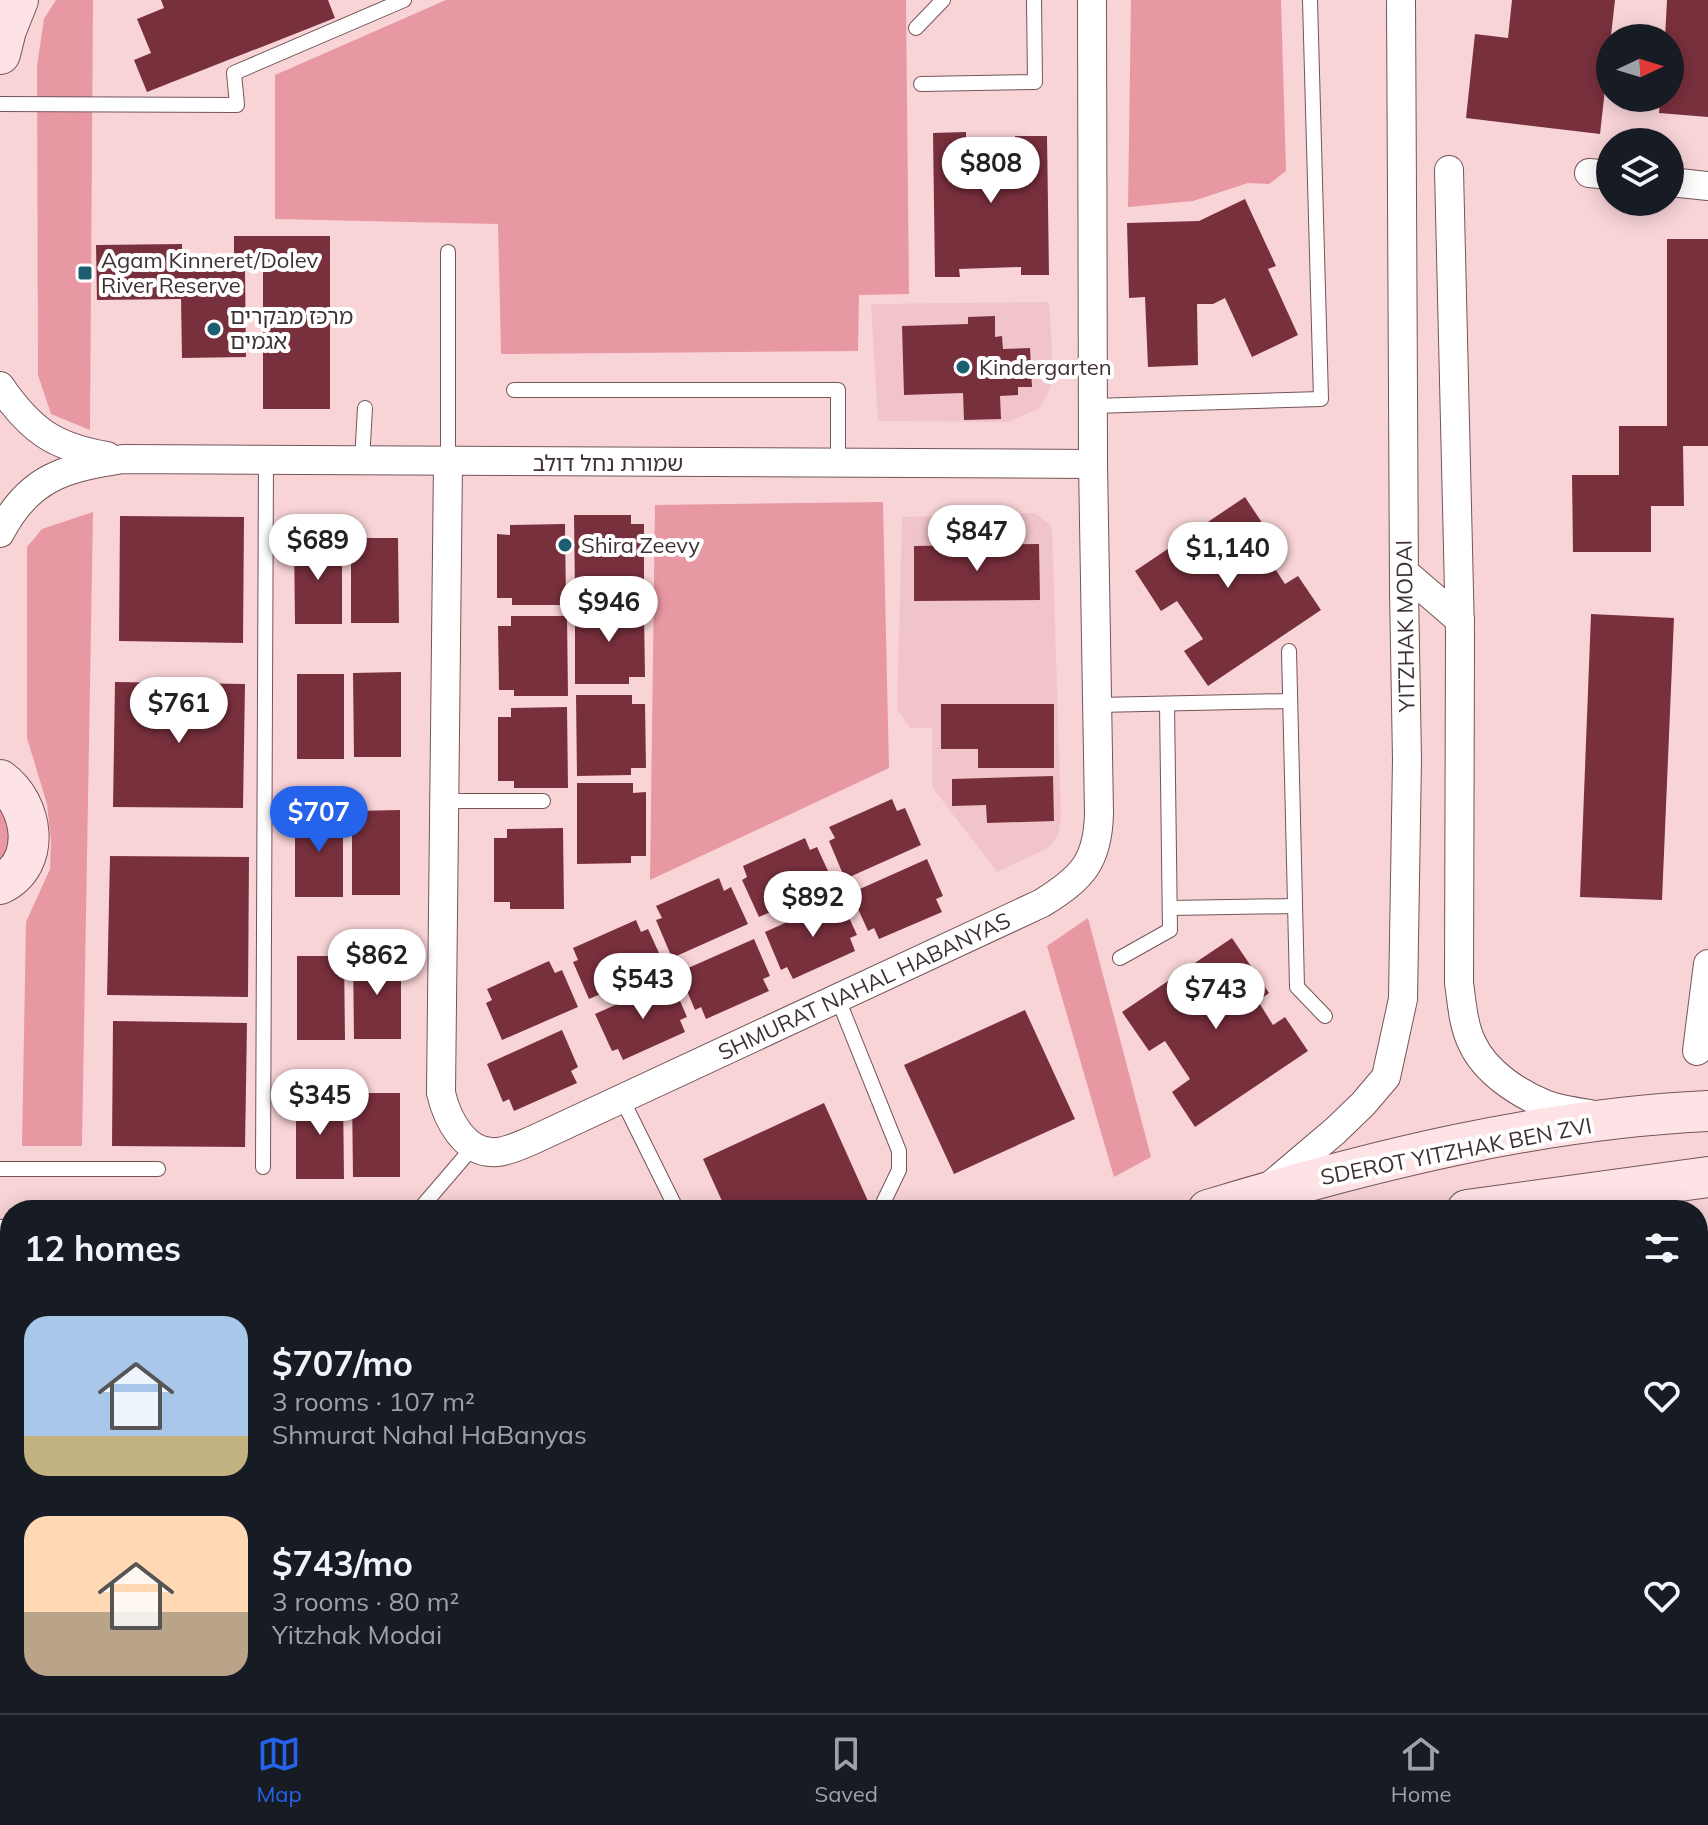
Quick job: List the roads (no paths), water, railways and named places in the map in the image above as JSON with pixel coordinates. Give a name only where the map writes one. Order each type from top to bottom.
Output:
[{"type":"main road","points":[[0,10],[18,0]]},
{"type":"main road","points":[[0,54],[18,0]]},
{"type":"main road","points":[[2,889],[26,851],[29,831],[26,812],[3,772]]},
{"type":"main road","name":"SDEROT YITZHAK BEN ZVI","points":[[1240,1200],[1419,1154],[1567,1125],[1708,1111]]},
{"type":"main road","points":[[1542,1200],[1708,1177]]},
{"type":"street","name":"SHMURAT NAHAL HABANYAS","points":[[473,1147],[494,1153],[513,1149],[1042,903],[1070,886],[1086,867],[1099,836],[1093,464],[1092,0]]},
{"type":"street","name":"YITZHAK MODAI","points":[[1260,1194],[1308,1156],[1363,1104],[1386,1077],[1403,999],[1407,881],[1401,0]]},
{"type":"street","points":[[1449,170],[1460,620],[1459,983],[1472,1045],[1488,1066],[1517,1091],[1550,1106],[1618,1120]]},
{"type":"street","points":[[1684,183],[1708,186]]},
{"type":"street","name":"שמורת נחל דולב","points":[[0,386],[20,415],[42,433],[73,450],[123,459]]},
{"type":"street","name":"שמורת נחל דולב","points":[[0,533],[21,500],[50,477],[83,465],[123,459],[1093,464]]},
{"type":"street","points":[[448,462],[441,1093],[445,1113],[473,1147]]},
{"type":"street","points":[[1404,572],[1460,620]]},
{"type":"street","points":[[1697,1051],[1708,964]]},
{"type":"lane","points":[[0,104],[237,105],[234,73],[386,4],[404,0]]},
{"type":"lane","points":[[916,28],[943,0]]},
{"type":"lane","points":[[921,84],[1035,82],[1034,0]]},
{"type":"lane","points":[[1093,406],[1321,399],[1310,0]]},
{"type":"lane","points":[[448,252],[448,462]]},
{"type":"lane","points":[[514,390],[838,390],[838,463]]},
{"type":"lane","points":[[362,460],[365,408]]},
{"type":"lane","points":[[263,1167],[266,460]]},
{"type":"lane","points":[[1289,651],[1297,987],[1325,1016]]},
{"type":"lane","points":[[1097,705],[1290,701]]},
{"type":"lane","points":[[1120,958],[1170,930],[1167,704]]},
{"type":"lane","points":[[444,801],[543,801]]},
{"type":"lane","points":[[1170,908],[1295,906]]},
{"type":"lane","points":[[838,999],[899,1151],[899,1170],[884,1200]]},
{"type":"lane","points":[[622,1099],[672,1200]]},
{"type":"lane","points":[[428,1200],[473,1147]]},
{"type":"lane","points":[[0,1169],[158,1169]]},
{"type":"place","name":"Agam Kinneret/Dolev River Reserve","points":[[85,273]]},
{"type":"place","name":"מרכז מבקרים אגמים","points":[[214,329]]},
{"type":"place","name":"Kindergarten","points":[[963,367]]},
{"type":"place","name":"Shira Zeevy","points":[[565,545]]}]
